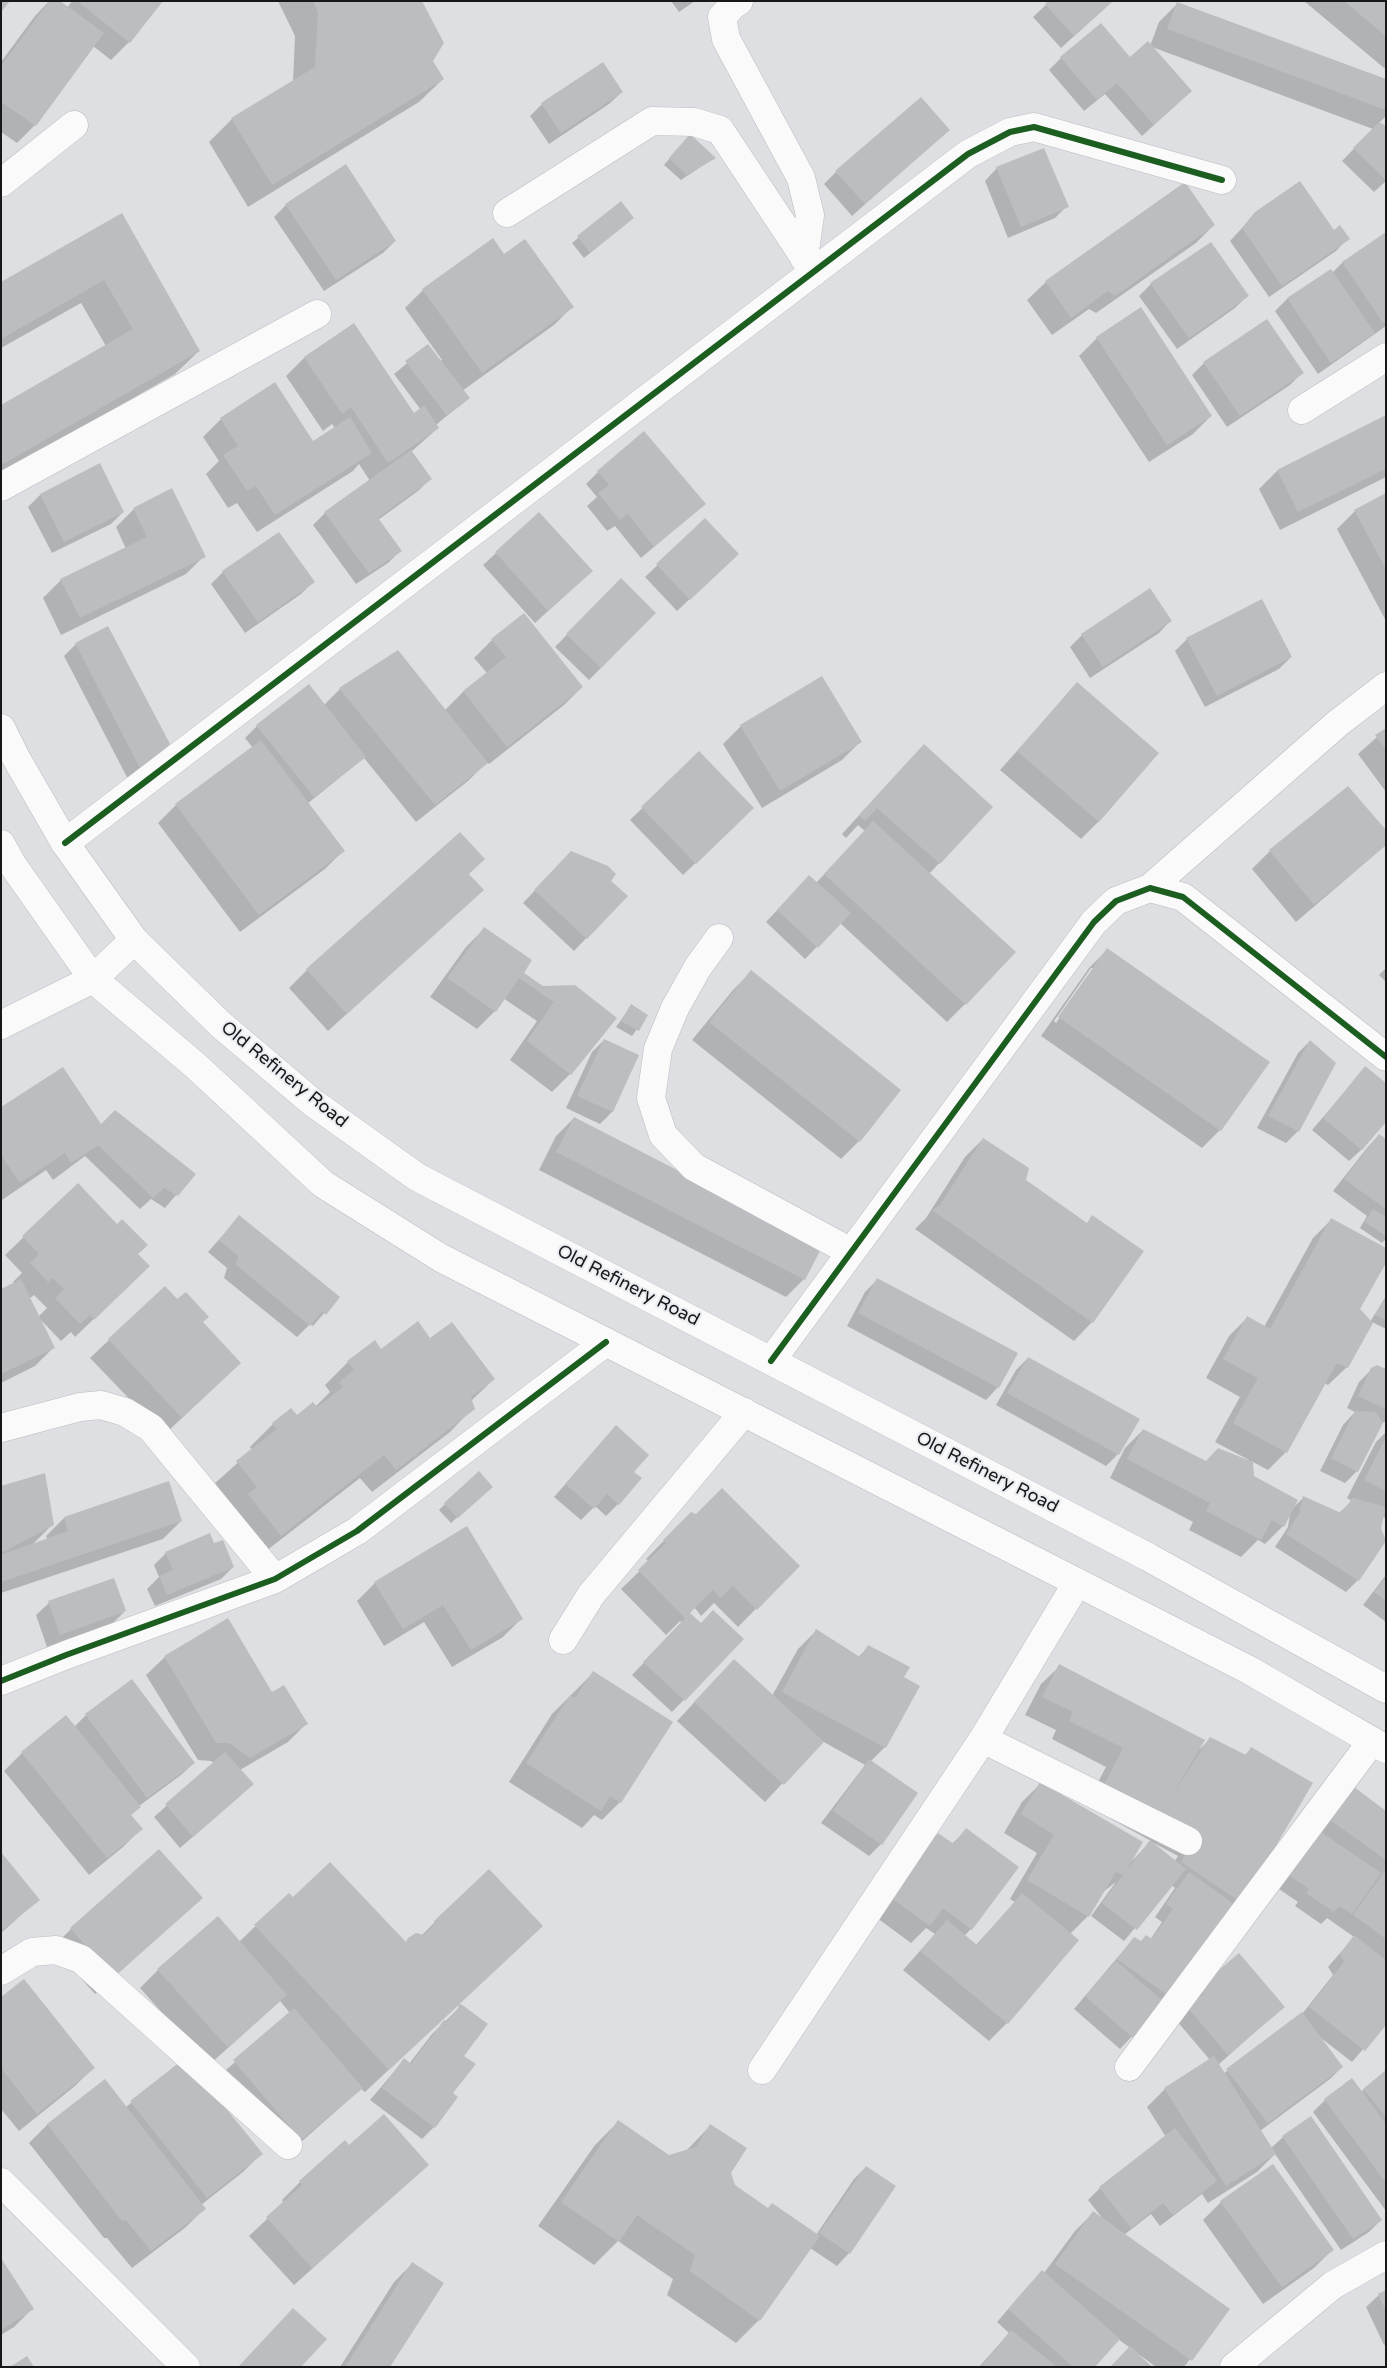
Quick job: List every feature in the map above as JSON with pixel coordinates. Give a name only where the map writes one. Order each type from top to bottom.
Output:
[{"type":"street","points":[[740,1],[733,5],[722,17],[726,39],[801,178],[810,215],[809,265]]},
{"type":"street","points":[[507,214],[652,121],[694,122],[720,130],[809,265]]},
{"type":"street","points":[[1,183],[74,125]]},
{"type":"street","points":[[66,843],[809,265],[968,154],[1010,132],[1034,127],[1222,180]]},
{"type":"street","points":[[1,487],[317,314]]},
{"type":"street","points":[[1302,410],[1386,357]]},
{"type":"street","points":[[771,1361],[1094,922],[1116,901],[1150,888],[1338,723],[1386,686]]},
{"type":"street","name":"Old Refinery Road","points":[[1,728],[16,758],[66,843],[134,940],[220,1024],[304,1095],[417,1177],[1148,1557],[1386,1689]]},
{"type":"street","points":[[1,844],[12,864],[93,979],[196,1066],[323,1184],[441,1258],[1249,1670],[1379,1745],[1129,2067]]},
{"type":"street","points":[[1150,888],[1183,897],[1386,1057]]},
{"type":"street","points":[[719,938],[698,967],[675,1008],[658,1050],[651,1098],[663,1135],[694,1167],[851,1252]]},
{"type":"street","points":[[1,1026],[93,979],[134,940]]},
{"type":"street","points":[[1,1681],[66,1655],[276,1579],[357,1531],[606,1342]]},
{"type":"street","points":[[1,1428],[80,1406],[101,1405],[125,1412],[151,1428],[276,1579]]},
{"type":"street","points":[[562,1640],[591,1595],[744,1412]]},
{"type":"street","points":[[762,2070],[982,1739],[1076,1583]]},
{"type":"street","points":[[982,1739],[1188,1841]]},
{"type":"street","points":[[1,1971],[32,1952],[56,1950],[81,1959],[288,2144]]},
{"type":"street","points":[[1,2182],[186,2367]]},
{"type":"street","points":[[1234,2367],[1333,2285],[1386,2255]]},
{"type":"building","points":[[1,1],[10,1],[1,12]]},
{"type":"building","points":[[49,1],[60,1],[104,33],[36,126],[1,102],[1,66]]},
{"type":"building","points":[[77,1],[163,1],[130,43]]},
{"type":"building","points":[[313,1],[422,1],[444,43],[433,61],[444,79],[272,185],[231,118],[315,67],[318,12]]},
{"type":"building","points":[[1048,1],[1113,1],[1074,36],[1045,4]]},
{"type":"building","points":[[1344,1],[1386,1],[1386,36]]},
{"type":"building","points":[[1177,2],[1386,79],[1386,110],[1167,29]]},
{"type":"building","points":[[1101,23],[1130,57],[1148,41],[1192,91],[1154,125],[1117,83],[1097,100],[1060,57]]},
{"type":"building","points":[[603,62],[623,92],[561,133],[541,103]]},
{"type":"building","points":[[921,97],[950,130],[865,204],[835,171]]},
{"type":"building","points":[[1379,122],[1386,126],[1386,180],[1353,148]]},
{"type":"building","points":[[690,134],[716,158],[687,175],[669,158]]},
{"type":"building","points":[[1044,148],[1069,207],[1021,227],[996,167]]},
{"type":"building","points":[[346,164],[396,241],[336,280],[285,204]]},
{"type":"building","points":[[1300,181],[1334,230],[1340,225],[1350,239],[1282,286],[1242,228],[1255,212]]},
{"type":"building","points":[[1185,182],[1215,225],[1115,296],[1108,291],[1071,318],[1045,281]]},
{"type":"building","points":[[621,201],[634,218],[590,253],[577,236]]},
{"type":"building","points":[[122,213],[200,351],[3,464],[1,458],[1,405],[133,329],[104,280],[1,339],[1,282]]},
{"type":"building","points":[[1386,232],[1386,321],[1383,323],[1342,262]]},
{"type":"building","points":[[493,238],[504,254],[525,239],[574,307],[482,373],[422,289]]},
{"type":"building","points":[[1211,242],[1249,296],[1189,338],[1150,283]]},
{"type":"building","points":[[1331,269],[1375,333],[1331,363],[1287,298]]},
{"type":"building","points":[[1141,307],[1212,416],[1167,445],[1096,337]]},
{"type":"building","points":[[1267,319],[1304,373],[1240,416],[1203,362]]},
{"type":"building","points":[[354,323],[414,413],[424,405],[439,428],[388,463],[351,407],[342,414],[304,357]]},
{"type":"building","points":[[428,344],[470,398],[447,416],[405,361]]},
{"type":"building","points":[[275,382],[313,441],[350,417],[372,453],[275,515],[256,486],[247,491],[223,455],[238,446],[220,418]]},
{"type":"building","points":[[1386,415],[1386,469],[1298,512],[1277,470]]},
{"type":"building","points":[[644,431],[706,504],[654,547],[628,514],[620,520],[598,493],[609,485],[597,471]]},
{"type":"building","points":[[411,450],[432,479],[378,518],[402,551],[369,573],[324,512]]},
{"type":"building","points":[[100,463],[124,512],[64,542],[40,494]]},
{"type":"building","points":[[172,488],[206,557],[80,618],[60,579],[147,537],[133,508]]},
{"type":"building","points":[[1386,493],[1386,569],[1354,510]]},
{"type":"building","points":[[539,512],[593,571],[548,611],[495,552]]},
{"type":"building","points":[[705,518],[739,554],[690,600],[656,564]]},
{"type":"building","points":[[279,532],[315,582],[258,622],[222,571]]},
{"type":"building","points":[[621,578],[656,613],[601,668],[566,634]]},
{"type":"building","points":[[1150,588],[1172,621],[1103,667],[1081,634]]},
{"type":"building","points":[[1262,599],[1292,657],[1217,696],[1186,638]]},
{"type":"building","points":[[524,613],[583,687],[507,747],[463,691],[506,657],[491,639]]},
{"type":"building","points":[[108,626],[170,744],[141,770],[75,643]]},
{"type":"building","points":[[398,650],[488,763],[435,805],[339,688]]},
{"type":"building","points":[[822,676],[862,742],[780,791],[740,725]]},
{"type":"building","points":[[1077,682],[1159,753],[1099,822],[1017,751]]},
{"type":"building","points":[[309,684],[366,757],[314,797],[256,725]]},
{"type":"building","points":[[1386,728],[1386,749],[1375,735]]},
{"type":"building","points":[[261,740],[345,851],[259,915],[175,804]]},
{"type":"building","points":[[924,744],[993,807],[940,864],[877,808],[865,821],[859,815]]},
{"type":"building","points":[[699,751],[754,808],[696,864],[641,807]]},
{"type":"building","points":[[1348,786],[1386,830],[1386,845],[1314,905],[1269,850]]},
{"type":"building","points":[[873,821],[1016,952],[966,1005],[824,874]]},
{"type":"building","points":[[460,832],[485,859],[469,874],[484,890],[347,1014],[306,969]]},
{"type":"building","points":[[571,851],[608,866],[616,874],[611,881],[628,896],[587,939],[534,890]]},
{"type":"building","points":[[809,875],[851,913],[818,948],[777,910]]},
{"type":"building","points":[[484,927],[532,960],[524,973],[543,986],[575,985],[617,1018],[571,1075],[527,1041],[554,1002],[519,978],[496,1012],[447,978]]},
{"type":"building","points":[[1107,948],[1270,1062],[1221,1131],[1058,1017]]},
{"type":"building","points":[[751,970],[901,1090],[860,1142],[709,1022]]},
{"type":"building","points":[[631,1004],[648,1015],[639,1031],[621,1021]]},
{"type":"building","points":[[604,1039],[639,1055],[613,1112],[577,1096]]},
{"type":"building","points":[[1310,1040],[1336,1063],[1299,1132],[1268,1116]]},
{"type":"building","points":[[1365,1066],[1386,1083],[1386,1122],[1362,1150],[1323,1118]]},
{"type":"building","points":[[63,1067],[101,1124],[115,1110],[196,1174],[178,1196],[164,1188],[153,1198],[98,1145],[71,1163],[65,1153],[20,1183],[1,1155],[1,1107]]},
{"type":"building","points":[[574,1117],[823,1245],[805,1280],[556,1152]]},
{"type":"building","points":[[1379,1134],[1386,1139],[1386,1209],[1344,1179]]},
{"type":"building","points":[[983,1138],[1029,1168],[1026,1180],[1087,1223],[1092,1215],[1144,1251],[1093,1323],[932,1210],[940,1205]]},
{"type":"building","points":[[78,1183],[117,1224],[122,1219],[148,1245],[138,1254],[150,1266],[94,1320],[90,1315],[80,1324],[55,1298],[64,1289],[53,1278],[48,1282],[30,1263],[39,1254],[22,1236]]},
{"type":"building","points":[[1373,1209],[1386,1217],[1386,1236],[1365,1222]]},
{"type":"building","points":[[239,1215],[340,1297],[326,1315],[322,1311],[310,1326],[236,1265],[238,1256],[219,1240]]},
{"type":"building","points":[[1331,1218],[1386,1248],[1386,1263],[1360,1309],[1373,1323],[1348,1368],[1337,1363],[1287,1453],[1233,1423],[1258,1378],[1223,1359],[1247,1316],[1270,1329]]},
{"type":"building","points":[[877,1278],[1018,1353],[999,1388],[858,1313]]},
{"type":"building","points":[[21,1279],[55,1348],[1,1374],[1,1289]]},
{"type":"building","points":[[165,1286],[177,1299],[186,1292],[209,1317],[203,1322],[241,1363],[182,1418],[108,1339]]},
{"type":"building","points":[[1386,1296],[1386,1320],[1375,1315]]},
{"type":"building","points":[[418,1321],[430,1338],[452,1322],[495,1379],[471,1397],[475,1409],[396,1470],[384,1455],[281,1536],[248,1494],[257,1487],[236,1461],[277,1429],[272,1423],[291,1408],[297,1415],[313,1402],[317,1407],[343,1387],[339,1382],[354,1370],[347,1361],[375,1340],[381,1349]]},
{"type":"building","points":[[1028,1357],[1140,1419],[1119,1455],[1007,1393]]},
{"type":"building","points":[[1377,1365],[1386,1369],[1386,1409],[1358,1396],[1371,1368]]},
{"type":"building","points":[[1355,1411],[1376,1412],[1383,1423],[1358,1472],[1331,1458]]},
{"type":"building","points":[[616,1425],[649,1455],[634,1472],[642,1478],[619,1505],[607,1494],[594,1509],[565,1484]]},
{"type":"building","points":[[1143,1429],[1206,1461],[1218,1448],[1253,1462],[1254,1476],[1298,1500],[1284,1527],[1272,1520],[1261,1540],[1206,1511],[1210,1503],[1127,1459]]},
{"type":"building","points":[[1386,1437],[1386,1491],[1364,1480]]},
{"type":"building","points":[[479,1471],[493,1487],[458,1518],[444,1503]]},
{"type":"building","points":[[45,1473],[54,1525],[1,1553],[1,1486]]},
{"type":"building","points":[[169,1481],[182,1521],[1,1582],[1,1555],[68,1531],[64,1517]]},
{"type":"building","points":[[722,1488],[800,1566],[757,1610],[733,1586],[720,1598],[713,1590],[690,1613],[701,1623],[713,1610],[744,1639],[685,1701],[643,1662],[685,1618],[638,1570],[666,1543],[663,1540],[691,1512],[696,1514]]},
{"type":"building","points":[[1303,1496],[1341,1513],[1353,1498],[1386,1507],[1381,1528],[1386,1541],[1359,1581],[1286,1534],[1299,1514]]},
{"type":"building","points":[[467,1526],[523,1619],[471,1650],[443,1605],[403,1629],[374,1582]]},
{"type":"building","points":[[210,1533],[214,1543],[223,1540],[234,1567],[167,1595],[159,1576],[173,1570],[165,1552]]},
{"type":"building","points":[[1386,1577],[1386,1601],[1374,1592]]},
{"type":"building","points":[[114,1578],[126,1611],[60,1635],[48,1601]]},
{"type":"building","points":[[228,1618],[272,1692],[284,1685],[308,1724],[250,1758],[229,1743],[216,1743],[164,1656]]},
{"type":"building","points":[[816,1629],[860,1657],[868,1645],[910,1667],[904,1677],[920,1686],[886,1748],[782,1692]]},
{"type":"building","points":[[734,1659],[824,1742],[784,1785],[694,1702]]},
{"type":"building","points":[[1059,1664],[1205,1740],[1171,1797],[1210,1737],[1246,1755],[1251,1747],[1313,1783],[1242,1903],[1181,1862],[1195,1838],[1103,1787],[1123,1748],[1069,1721],[1073,1712],[1042,1697]]},
{"type":"building","points":[[593,1671],[673,1722],[621,1803],[610,1796],[601,1811],[526,1763],[570,1695],[575,1698]]},
{"type":"building","points":[[132,1679],[195,1763],[147,1798],[85,1714]]},
{"type":"building","points":[[66,1715],[141,1807],[131,1815],[143,1829],[107,1858],[21,1752]]},
{"type":"building","points":[[225,1752],[254,1784],[193,1837],[165,1804]]},
{"type":"building","points":[[869,1759],[918,1793],[882,1845],[833,1811]]},
{"type":"building","points":[[1040,1782],[1143,1842],[1124,1875],[1116,1872],[1089,1917],[1027,1880],[1054,1835],[1021,1814]]},
{"type":"building","points":[[1354,1787],[1386,1811],[1386,1860],[1330,1820]]},
{"type":"building","points":[[966,1828],[1019,1867],[972,1930],[943,1908],[930,1926],[890,1897],[938,1833],[954,1844]]},
{"type":"building","points":[[1315,1828],[1381,1873],[1352,1914],[1339,1906],[1334,1912],[1306,1893],[1309,1889],[1284,1872]]},
{"type":"building","points":[[1150,1840],[1186,1869],[1137,1930],[1102,1903]]},
{"type":"building","points":[[159,1849],[203,1898],[114,1977],[70,1928]]},
{"type":"building","points":[[1,1852],[40,1900],[1,1931]]},
{"type":"building","points":[[330,1862],[406,1942],[408,1938],[416,1933],[424,1935],[434,1925],[434,1921],[489,1869],[543,1926],[389,2070],[254,1925],[289,1893],[293,1897]]},
{"type":"building","points":[[1386,1869],[1386,1939],[1353,1915]]},
{"type":"building","points":[[1189,1872],[1237,1906],[1170,1997],[1117,1959],[1134,1937],[1141,1941],[1146,1935],[1152,1939],[1173,1909],[1166,1904]]},
{"type":"building","points":[[1022,1893],[1079,1940],[1008,2024],[920,1951],[947,1920],[977,1945]]},
{"type":"building","points":[[218,1916],[287,1995],[228,2048],[157,1969]]},
{"type":"building","points":[[1354,1935],[1386,1960],[1386,2025],[1365,2051],[1309,2007],[1344,1962],[1340,1954]]},
{"type":"building","points":[[1239,1953],[1285,2007],[1228,2055],[1187,2007],[1204,1994],[1200,1986]]},
{"type":"building","points":[[1116,1961],[1164,2002],[1133,2038],[1085,1996]]},
{"type":"building","points":[[24,1979],[95,2068],[37,2114],[1,2068],[1,1997]]},
{"type":"building","points":[[461,2004],[488,2024],[464,2056],[476,2064],[453,2093],[458,2097],[435,2128],[382,2088],[404,2058],[411,2064],[444,2020],[447,2022]]},
{"type":"building","points":[[294,2008],[363,2088],[301,2140],[233,2060]]},
{"type":"building","points":[[1302,2012],[1343,2067],[1268,2123],[1226,2069]]},
{"type":"building","points":[[1214,2056],[1276,2154],[1226,2186],[1164,2088]]},
{"type":"building","points":[[185,2058],[263,2154],[207,2198],[130,2101]]},
{"type":"building","points":[[1386,2070],[1386,2117],[1363,2089]]},
{"type":"building","points":[[1352,2078],[1386,2124],[1386,2183],[1324,2099]]},
{"type":"building","points":[[105,2079],[206,2209],[151,2251],[126,2220],[122,2221],[47,2124]]},
{"type":"building","points":[[384,2114],[429,2165],[312,2268],[266,2217],[302,2185],[299,2181],[345,2140],[349,2145]]},
{"type":"building","points":[[1311,2116],[1382,2220],[1353,2239],[1282,2136]]},
{"type":"building","points":[[618,2120],[669,2155],[696,2147],[710,2124],[747,2148],[731,2173],[735,2185],[768,2208],[772,2203],[820,2236],[760,2321],[690,2271],[695,2255],[637,2215],[619,2242],[561,2202]]},
{"type":"building","points":[[1175,2128],[1217,2181],[1173,2215],[1163,2203],[1131,2228],[1099,2187]]},
{"type":"building","points":[[1273,2164],[1334,2250],[1282,2287],[1220,2201]]},
{"type":"building","points":[[866,2166],[896,2186],[850,2254],[819,2233]]},
{"type":"building","points":[[1093,2211],[1230,2309],[1192,2361],[1055,2264]]},
{"type":"building","points":[[1,2258],[34,2309],[1,2330]]},
{"type":"building","points":[[412,2262],[444,2283],[390,2367],[345,2367]]},
{"type":"building","points":[[1042,2270],[1120,2339],[1095,2367],[1073,2367],[1008,2309]]},
{"type":"building","points":[[1386,2290],[1386,2311],[1378,2294]]},
{"type":"building","points":[[293,2308],[327,2339],[301,2367],[238,2367]]},
{"type":"building","points":[[1011,2330],[1057,2367],[981,2367]]},
{"type":"building","points":[[1130,2346],[1152,2367],[1110,2367]]},
{"type":"building","points":[[27,2356],[34,2367],[10,2367]]},
{"type":"cycle path","points":[[65,843],[968,154],[1010,132],[1034,127],[1222,180]]},
{"type":"cycle path","points":[[771,1361],[1094,922],[1116,901],[1150,888],[1183,897],[1386,1057]]},
{"type":"cycle path","points":[[1,1681],[66,1655],[275,1579],[357,1531],[606,1342]]}]
